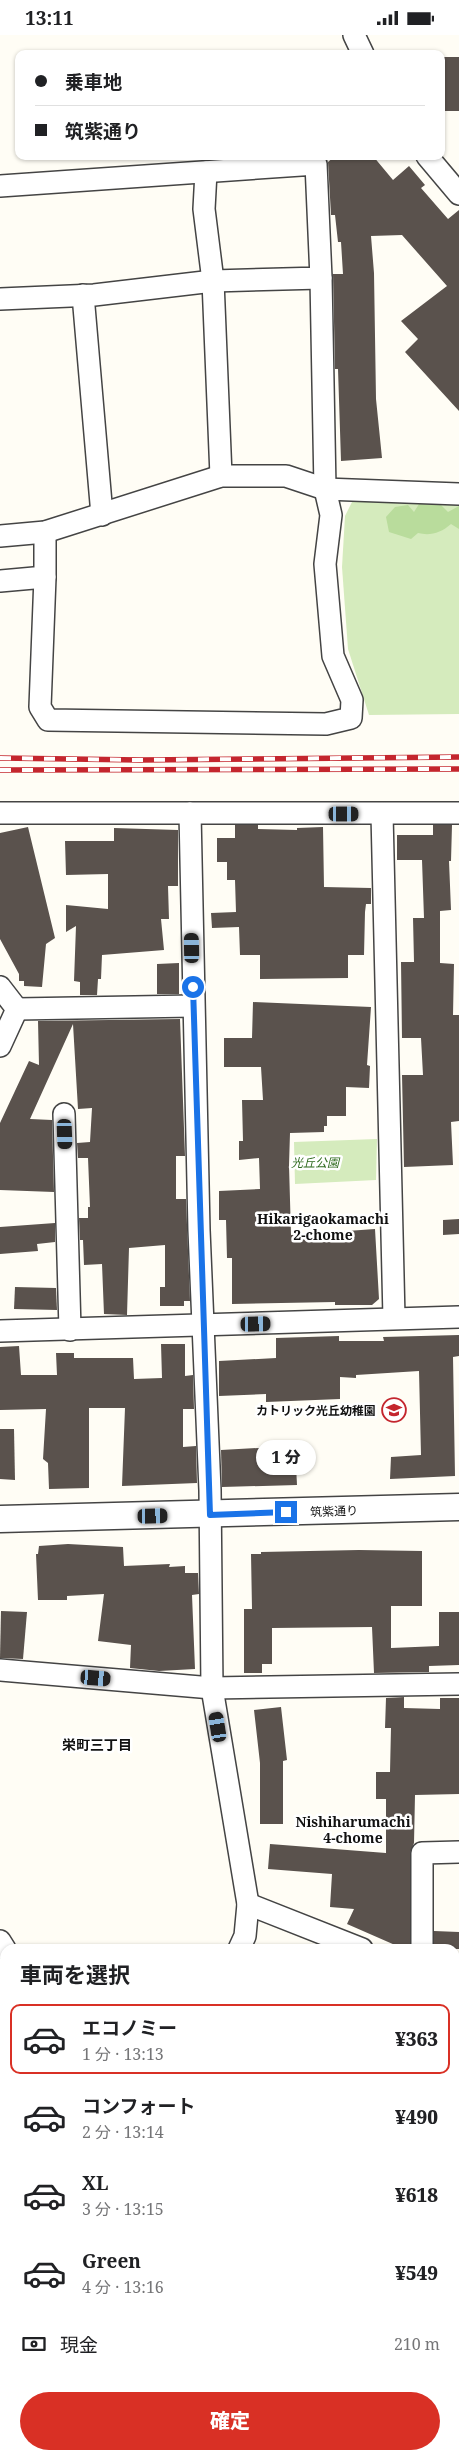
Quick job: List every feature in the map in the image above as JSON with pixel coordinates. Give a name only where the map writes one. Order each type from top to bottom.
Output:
[{"type":"street","points":[[354,35],[361,50]]},
{"type":"street","points":[[430,160],[459,194]]},
{"type":"street","points":[[0,186],[155,173],[206,172],[316,164],[321,278],[325,489],[331,515],[325,564],[333,656],[352,700],[351,718],[326,724],[48,720],[40,707],[45,533]]},
{"type":"street","points":[[206,172],[204,209],[214,281],[222,476]]},
{"type":"street","points":[[0,299],[83,295],[214,281],[321,278]]},
{"type":"street","points":[[83,295],[102,515]]},
{"type":"street","points":[[0,536],[45,533],[222,476],[286,476],[325,489],[459,493]]},
{"type":"street","points":[[0,581],[45,577]]},
{"type":"street","points":[[0,813],[459,813]]},
{"type":"street","points":[[190,813],[199,1230],[210,1515],[212,1688],[248,1904],[245,1936],[242,1944]]},
{"type":"street","points":[[382,814],[394,1319]]},
{"type":"street","points":[[0,987],[17,1009]]},
{"type":"street","points":[[17,1009],[193,1006]]},
{"type":"street","points":[[0,1047],[17,1009]]},
{"type":"street","points":[[64,1114],[70,1330]]},
{"type":"street","points":[[0,1331],[459,1317]]},
{"type":"street","name":"筑紫通り","points":[[0,1519],[459,1507]]},
{"type":"street","points":[[0,1670],[212,1688],[459,1684]]},
{"type":"street","points":[[422,1944],[422,1853],[459,1852]]},
{"type":"street","points":[[248,1904],[350,1944]]},
{"type":"green space","points":[[353,500],[459,502],[459,714],[369,715],[348,649],[342,567],[345,516]]},
{"type":"green space","points":[[419,504],[441,505],[448,512],[459,506],[459,529],[451,524],[435,533],[418,533],[411,539],[389,532],[386,517],[395,507],[408,505],[414,512]]},
{"type":"green space","name":"光丘公園","points":[[377,1139],[376,1180],[295,1184],[294,1142]]},
{"type":"building","points":[[445,57],[459,57],[459,111],[445,111]]},
{"type":"building","points":[[330,160],[376,160],[393,180],[409,166],[425,185],[421,188],[448,219],[459,210],[459,411],[405,352],[418,339],[401,321],[447,286],[402,235],[371,236],[374,273],[376,399],[382,458],[341,461],[338,369],[335,369],[333,274],[343,274],[341,242],[338,242],[335,215],[331,215],[328,162]]},
{"type":"building","points":[[235,825],[258,825],[258,829],[297,830],[297,828],[323,827],[324,887],[371,888],[371,904],[366,904],[365,912],[364,955],[348,955],[348,978],[260,979],[260,955],[240,955],[239,927],[212,928],[211,913],[236,912],[235,880],[227,880],[227,862],[217,862],[217,838],[235,838]]},
{"type":"building","points":[[433,825],[452,825],[451,861],[449,861],[451,910],[440,911],[440,963],[454,964],[453,1015],[459,1015],[459,1121],[451,1122],[453,1165],[404,1167],[402,1075],[423,1075],[421,1038],[402,1038],[401,962],[414,962],[413,918],[424,918],[422,860],[397,860],[397,835],[433,835]]},
{"type":"building","points":[[28,827],[55,938],[46,944],[42,987],[24,986],[24,981],[19,981],[19,974],[0,939],[0,833]]},
{"type":"building","points":[[114,828],[178,830],[178,886],[168,886],[169,919],[161,919],[164,950],[102,955],[101,979],[98,979],[97,995],[80,995],[80,982],[74,981],[76,926],[66,932],[66,905],[108,909],[108,874],[66,875],[65,841],[114,841]]},
{"type":"building","points":[[179,963],[179,994],[157,994],[157,964]]},
{"type":"building","points":[[253,1002],[371,1007],[367,1065],[370,1066],[369,1088],[346,1087],[346,1116],[327,1116],[327,1126],[324,1126],[324,1132],[290,1133],[289,1165],[291,1235],[375,1229],[379,1299],[372,1305],[335,1305],[335,1302],[232,1304],[232,1258],[227,1258],[226,1220],[219,1220],[219,1191],[260,1189],[259,1158],[239,1160],[239,1141],[243,1141],[242,1100],[263,1100],[261,1067],[224,1067],[224,1038],[252,1038]]},
{"type":"building","points":[[180,1019],[185,1156],[176,1156],[176,1199],[186,1199],[190,1301],[184,1301],[184,1306],[160,1306],[160,1287],[165,1287],[165,1245],[129,1248],[127,1315],[104,1314],[102,1264],[84,1265],[83,1240],[80,1240],[79,1218],[88,1218],[88,1207],[90,1207],[88,1158],[78,1158],[77,1143],[90,1142],[92,1108],[78,1109],[73,1024],[30,1119],[52,1120],[54,1192],[0,1190],[0,1123],[29,1061],[39,1065],[38,1021]]},
{"type":"building","points":[[459,1219],[459,1234],[443,1235],[443,1220]]},
{"type":"building","points":[[55,1223],[55,1242],[37,1244],[38,1251],[0,1254],[0,1227]]},
{"type":"building","points":[[15,1287],[56,1288],[57,1310],[14,1309]]},
{"type":"building","points":[[459,1335],[459,1356],[453,1357],[455,1476],[390,1479],[391,1457],[421,1455],[419,1371],[356,1375],[356,1378],[340,1377],[340,1399],[266,1402],[266,1394],[219,1396],[219,1361],[276,1358],[276,1338],[339,1336],[339,1341],[384,1341],[383,1337]]},
{"type":"building","points":[[161,1344],[185,1344],[185,1376],[193,1375],[194,1409],[183,1409],[183,1447],[196,1446],[197,1483],[122,1486],[125,1408],[89,1408],[89,1488],[49,1489],[48,1463],[43,1459],[46,1409],[0,1410],[0,1347],[19,1346],[21,1375],[57,1375],[56,1353],[74,1353],[74,1358],[133,1358],[134,1379],[162,1378]]},
{"type":"building","points":[[0,1429],[14,1429],[15,1480],[0,1479]]},
{"type":"building","points":[[295,1446],[297,1485],[222,1487],[221,1450]]},
{"type":"building","points":[[68,1544],[123,1547],[124,1566],[170,1564],[169,1567],[185,1566],[185,1573],[198,1573],[199,1594],[192,1595],[195,1669],[159,1671],[130,1668],[131,1645],[98,1641],[104,1594],[67,1596],[67,1600],[38,1600],[36,1554],[38,1554],[39,1546]]},
{"type":"building","points":[[422,1551],[422,1606],[391,1606],[391,1648],[439,1646],[439,1612],[459,1612],[459,1665],[429,1666],[429,1672],[374,1673],[372,1627],[272,1628],[272,1664],[262,1664],[262,1673],[244,1673],[244,1609],[252,1609],[251,1554],[261,1554],[261,1552]]},
{"type":"building","points":[[1,1611],[27,1612],[23,1659],[0,1658]]},
{"type":"building","points":[[404,1697],[404,1708],[440,1709],[440,1698],[459,1698],[459,1794],[415,1795],[414,1843],[410,1853],[410,1944],[393,1944],[347,1924],[354,1909],[330,1907],[332,1874],[268,1869],[270,1844],[386,1853],[386,1799],[376,1799],[376,1772],[390,1772],[391,1728],[385,1728],[386,1698]]},
{"type":"building","points":[[281,1707],[287,1760],[283,1761],[283,1824],[260,1824],[260,1763],[254,1710]]},
{"type":"building","points":[[434,1931],[459,1932],[459,1944],[434,1944]]},
{"type":"railway","points":[[0,758],[140,760],[459,757]]},
{"type":"railway","points":[[0,770],[459,769]]},
{"type":"place","name":"カトリック光丘幼稚園","points":[[394,1410]]},
{"type":"district","name":"Hikarigaokamachi 2-chome","points":[[323,1226]]},
{"type":"district","name":"栄町三丁目","points":[[97,1744]]},
{"type":"district","name":"Nishiharumachi 4-chome","points":[[353,1829]]},
{"type":"route","points":[[193,987],[199,1230],[210,1515],[286,1512]]}]
